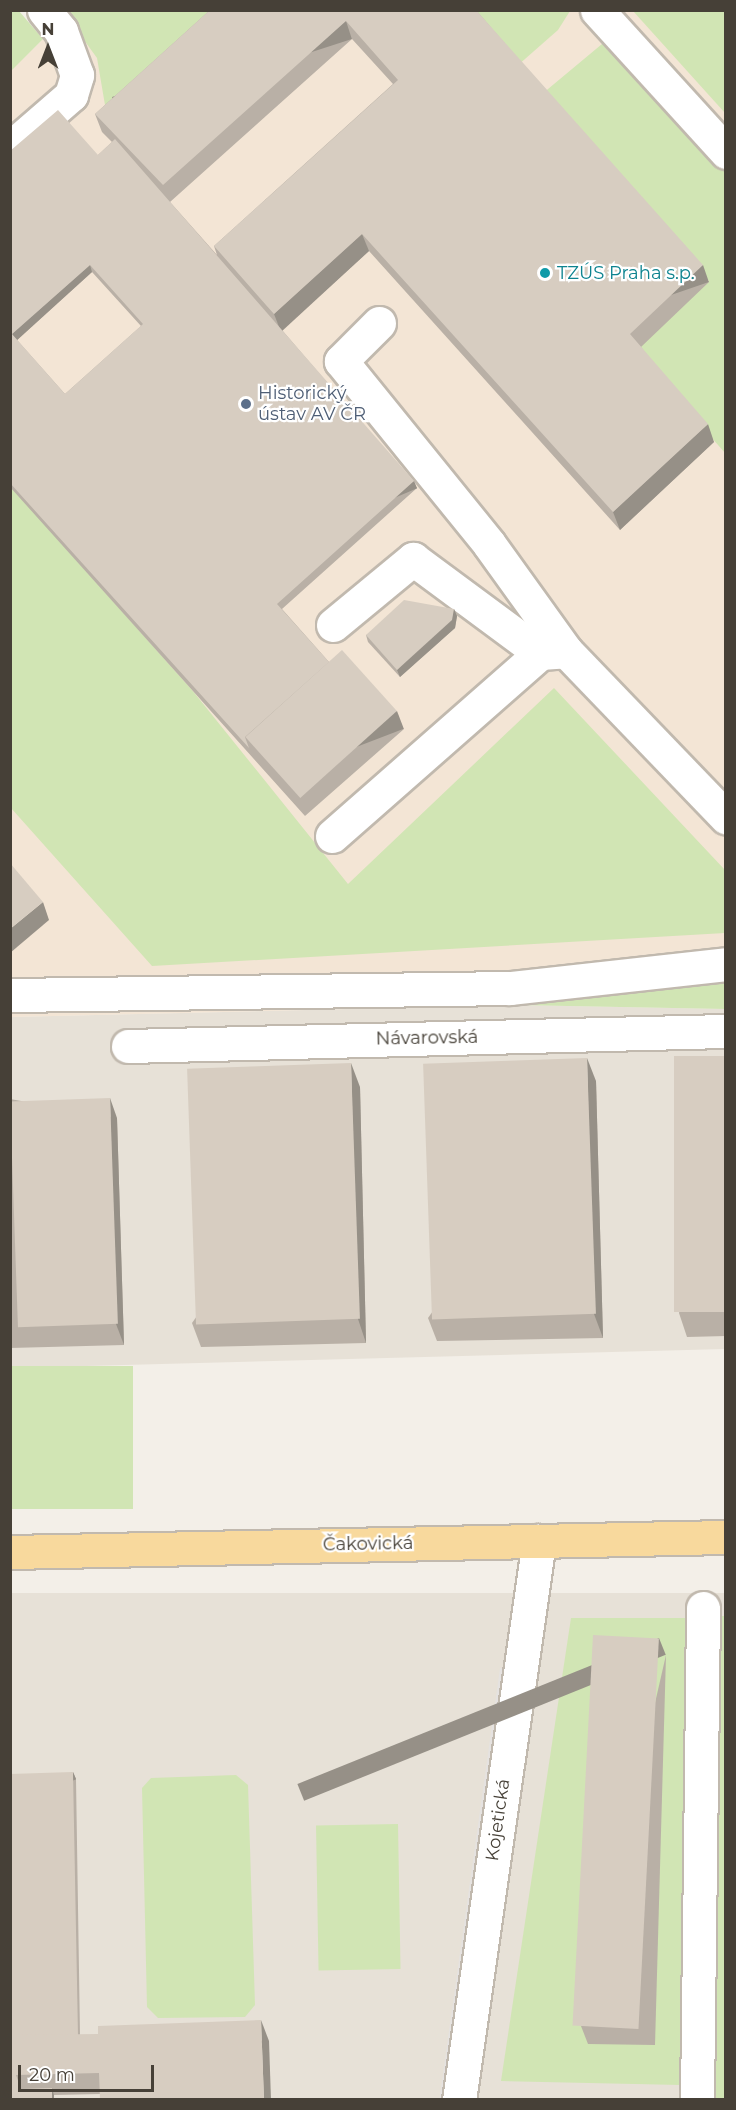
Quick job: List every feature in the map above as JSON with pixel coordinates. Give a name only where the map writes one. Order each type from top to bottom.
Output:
[{"type":"main road","name":"Čakovická","points":[[10,1552],[726,1537]]},
{"type":"street","points":[[10,148],[71,95],[77,75],[61,31],[44,10]]},
{"type":"street","points":[[597,10],[726,152]]},
{"type":"street","points":[[379,323],[341,361],[489,544],[553,652]]},
{"type":"street","points":[[333,625],[413,559],[553,652],[726,817]]},
{"type":"street","points":[[332,836],[553,652]]},
{"type":"street","points":[[10,995],[510,988],[726,964]]},
{"type":"street","name":"Návarovská","points":[[128,1046],[726,1031]]},
{"type":"street","name":"Kojetická","points":[[459,2100],[539,1541]]},
{"type":"street","points":[[696,2100],[702,1608]]},
{"type":"shaded area","points":[[72,11],[725,11],[725,982],[515,1005],[11,1017],[11,70]]},
{"type":"shaded area","points":[[515,1005],[725,1009],[725,1349],[11,1368],[10,1017]]},
{"type":"shaded area","points":[[10,1593],[725,1593],[725,2099],[10,2099]]},
{"type":"shaded area","points":[[500,1668],[514,1670],[453,2100],[439,2100]]},
{"type":"green space","points":[[11,10],[19,11],[43,39],[11,71]]},
{"type":"green space","points":[[63,11],[235,11],[106,111],[97,58]]},
{"type":"green space","points":[[468,11],[570,11],[558,30],[517,66]]},
{"type":"green space","points":[[633,11],[725,11],[725,113]]},
{"type":"green space","points":[[608,39],[725,153],[725,453],[636,351],[709,281],[542,94]]},
{"type":"green space","points":[[11,487],[192,690],[348,884],[554,688],[725,870],[725,933],[152,966],[11,808]]},
{"type":"green space","points":[[725,982],[725,1009],[515,1005],[612,995]]},
{"type":"green space","points":[[11,1366],[133,1366],[133,1509],[11,1509]]},
{"type":"green space","points":[[719,1616],[725,1616],[726,2099],[712,2100]]},
{"type":"green space","points":[[571,1618],[694,1618],[681,2085],[501,2081]]},
{"type":"green space","points":[[236,1775],[248,1785],[255,2005],[245,2017],[158,2018],[147,2007],[142,1788],[151,1778]]},
{"type":"green space","points":[[398,1824],[401,1969],[319,1970],[316,1825]]},
{"type":"building","name":"TZÚS Praha s.p.","points":[[210,10],[476,10],[703,265],[630,334],[708,424],[613,512],[362,234],[274,314],[214,246],[398,80],[346,21],[163,185],[95,114]]},
{"type":"building","points":[[58,110],[98,155],[115,139],[414,481],[277,604],[329,662],[245,737],[249,748],[10,483],[10,151]],"holes":[[[90,265],[143,324],[65,394],[12,334]]]},
{"type":"building","points":[[404,600],[454,609],[452,620],[397,670],[366,635]]},
{"type":"building","points":[[342,650],[397,711],[300,798],[245,737]]},
{"type":"building","points":[[10,863],[43,902],[10,929]]},
{"type":"building","points":[[674,1056],[726,1056],[726,1312],[674,1312]]},
{"type":"building","points":[[587,1058],[596,1314],[432,1320],[423,1064]]},
{"type":"building","points":[[351,1063],[360,1319],[196,1325],[187,1069]]},
{"type":"building","points":[[110,1098],[118,1324],[18,1327],[10,1101]]},
{"type":"building","points":[[593,1635],[659,1638],[638,2029],[573,2025]]},
{"type":"building","points":[[73,1772],[78,2035],[16,2035],[16,2075],[21,2089],[52,2088],[52,2100],[10,2100],[10,1774]]},
{"type":"building","points":[[261,2020],[264,2100],[100,2100],[99,2073],[16,2075],[16,2035],[98,2034],[98,2026]]},
{"type":"place","name":"TZÚS Praha s.p.","points":[[545,273]]},
{"type":"place","name":"Historický ústav AV ČR","points":[[246,404]]}]
